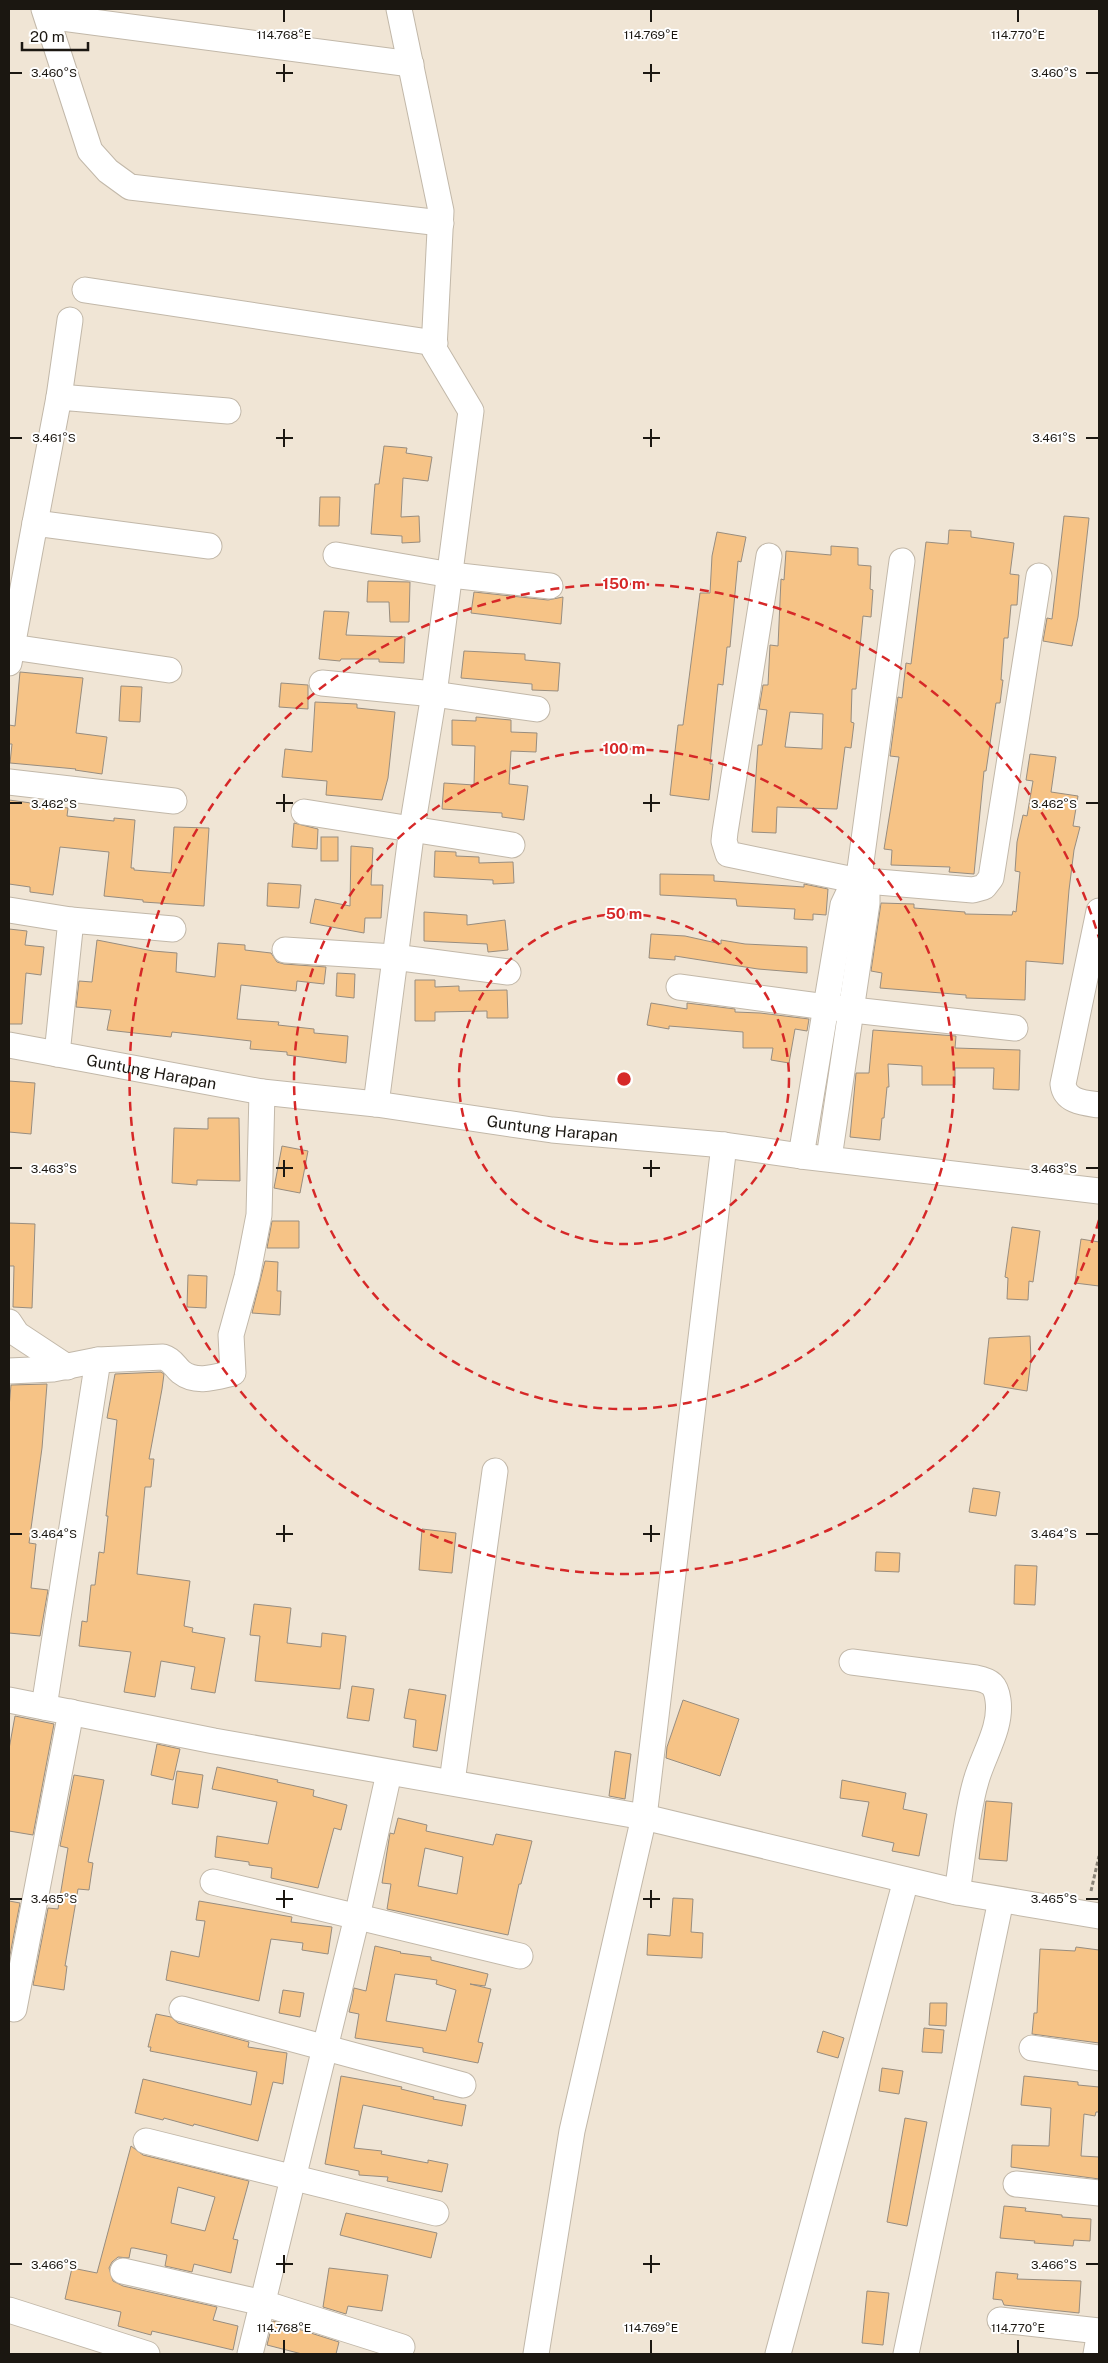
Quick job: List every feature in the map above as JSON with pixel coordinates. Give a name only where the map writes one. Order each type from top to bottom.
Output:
[{"type":"street","points":[[376,1104],[412,828],[451,575],[471,411],[434,349],[441,211],[399,9]]},
{"type":"street","points":[[410,64],[46,12],[90,151],[108,171],[130,187],[441,223]]},
{"type":"street","points":[[85,290],[435,343]]},
{"type":"street","points":[[70,320],[58,397],[10,655],[169,670]]},
{"type":"street","points":[[58,397],[228,411]]},
{"type":"street","points":[[35,523],[209,546]]},
{"type":"street","points":[[336,554],[451,575],[550,586]]},
{"type":"street","points":[[770,556],[725,832],[725,847],[728,854],[735,857],[859,877],[973,890],[984,886],[991,878],[1039,576]]},
{"type":"street","points":[[801,1156],[843,905],[859,877],[902,562]]},
{"type":"street","points":[[322,683],[434,694],[537,709]]},
{"type":"street","points":[[9,782],[174,801]]},
{"type":"street","points":[[304,812],[512,845]]},
{"type":"street","points":[[828,1158],[867,903],[859,877]]},
{"type":"street","points":[[9,910],[71,920],[173,929]]},
{"type":"street","points":[[1099,911],[1094,963],[1063,1084],[1071,1098],[1099,1105]]},
{"type":"street","points":[[57,1054],[71,920]]},
{"type":"street","points":[[285,950],[394,957],[508,972]]},
{"type":"street","points":[[679,987],[826,1007],[1015,1028]]},
{"type":"street","name":"Guntung Harapan","points":[[9,1045],[262,1092],[376,1104],[552,1130],[724,1145],[801,1156],[1099,1191]]},
{"type":"street","points":[[9,1371],[67,1367],[98,1360],[163,1357],[172,1360],[182,1372],[189,1376],[202,1379],[232,1373],[231,1335],[247,1277],[259,1214],[262,1092]]},
{"type":"street","points":[[536,2354],[572,2130],[644,1817],[724,1145]]},
{"type":"street","points":[[9,1322],[17,1334],[67,1367]]},
{"type":"street","points":[[44,1707],[98,1360]]},
{"type":"street","points":[[452,1782],[495,1471]]},
{"type":"street","points":[[852,1662],[976,1678],[991,1682],[994,1686],[998,1701],[996,1725],[976,1782],[957,1892]]},
{"type":"street","points":[[9,1700],[389,1773],[452,1782],[644,1817],[957,1892],[1093,1915]]},
{"type":"street","points":[[14,2008],[71,1712]]},
{"type":"street","points":[[250,2354],[357,1917],[389,1773]]},
{"type":"street","points":[[778,2354],[906,1880]]},
{"type":"street","points":[[213,1882],[520,1956]]},
{"type":"street","points":[[906,2354],[1001,1900]]},
{"type":"street","points":[[182,2008],[463,2084]]},
{"type":"street","points":[[1032,2048],[1099,2058]]},
{"type":"street","points":[[146,2141],[436,2213]]},
{"type":"street","points":[[1016,2184],[1099,2193]]},
{"type":"street","points":[[123,2271],[263,2303],[402,2347]]},
{"type":"street","points":[[9,2310],[147,2354]]},
{"type":"street","points":[[1000,2320],[1099,2331]]},
{"type":"street","points":[[1096,2354],[1099,2337]]},
{"type":"path","points":[[1093,1915],[1099,1856]]},
{"type":"building","points":[[384,446],[407,448],[406,453],[432,457],[428,481],[403,478],[401,517],[419,516],[420,542],[402,543],[402,536],[371,534],[375,484],[379,484]]},
{"type":"building","points":[[320,497],[340,497],[339,526],[319,526]]},
{"type":"building","points":[[1064,516],[1089,518],[1078,617],[1072,646],[1043,641],[1047,618],[1052,619]]},
{"type":"building","points":[[949,530],[971,531],[971,537],[1014,543],[1010,574],[1019,575],[1017,605],[1011,605],[1008,638],[1004,638],[1001,680],[1003,680],[1000,703],[996,703],[986,771],[984,771],[974,874],[949,872],[950,867],[891,865],[892,850],[884,849],[899,757],[890,756],[898,697],[902,698],[906,663],[911,664],[926,542],[948,544]]},
{"type":"building","points":[[717,532],[746,537],[741,562],[738,561],[730,647],[727,647],[723,685],[718,684],[710,764],[713,764],[709,800],[670,795],[678,725],[683,725],[700,593],[710,593],[712,556]]},
{"type":"building","points":[[831,546],[858,548],[858,565],[871,566],[870,589],[873,590],[871,617],[863,616],[856,689],[852,689],[851,722],[854,723],[851,748],[845,747],[837,809],[777,807],[776,833],[752,832],[758,745],[762,745],[767,710],[759,709],[763,685],[768,685],[770,645],[778,646],[781,579],[784,580],[786,551],[831,555]],"holes":[[[790,712],[823,714],[822,749],[785,747]]]},
{"type":"building","points":[[368,581],[410,582],[409,622],[390,622],[389,602],[367,602]]},
{"type":"building","points":[[474,592],[548,600],[563,597],[561,624],[471,613]]},
{"type":"building","points":[[324,611],[349,612],[346,635],[405,637],[404,663],[379,662],[379,659],[341,659],[340,661],[319,659]]},
{"type":"building","points":[[464,651],[525,654],[525,660],[560,663],[558,691],[532,690],[532,684],[461,678]]},
{"type":"building","points":[[20,672],[83,678],[76,733],[107,737],[102,774],[76,769],[10,763],[12,744],[9,744],[9,725],[15,726]]},
{"type":"building","points":[[281,683],[308,685],[308,709],[279,707]]},
{"type":"building","points":[[121,686],[142,687],[140,722],[119,721]]},
{"type":"building","points":[[315,702],[357,704],[357,708],[395,712],[388,778],[382,800],[326,795],[327,781],[282,777],[285,749],[312,752]]},
{"type":"building","points":[[476,717],[511,720],[511,732],[537,733],[536,752],[511,751],[509,784],[528,786],[524,820],[502,817],[502,813],[442,809],[444,783],[474,785],[475,746],[452,745],[452,720],[476,721]]},
{"type":"building","points":[[1030,754],[1056,757],[1051,792],[1078,796],[1073,826],[1080,827],[1074,850],[1069,890],[1063,964],[1026,961],[1025,1000],[966,998],[966,995],[880,988],[882,973],[871,971],[881,903],[914,904],[914,908],[965,912],[965,914],[1012,915],[1013,911],[1016,912],[1020,872],[1015,871],[1017,842],[1023,815],[1027,816],[1033,781],[1026,780]]},
{"type":"building","points":[[9,800],[68,808],[67,816],[114,821],[114,818],[135,820],[131,868],[134,868],[134,870],[171,873],[174,827],[209,828],[204,906],[143,902],[143,900],[104,896],[109,852],[60,847],[53,895],[30,892],[30,887],[9,884]]},
{"type":"building","points":[[294,823],[318,829],[317,849],[292,847]]},
{"type":"building","points":[[321,837],[338,837],[338,861],[321,861]]},
{"type":"building","points":[[351,846],[373,848],[371,885],[383,885],[381,918],[365,918],[364,933],[310,923],[315,899],[350,906]]},
{"type":"building","points":[[435,851],[456,852],[456,856],[479,857],[479,863],[513,862],[514,883],[493,884],[493,880],[434,877]]},
{"type":"building","points":[[660,874],[714,875],[714,881],[804,887],[804,884],[828,889],[826,915],[813,914],[813,920],[794,919],[795,909],[737,906],[736,899],[660,895]]},
{"type":"building","points":[[268,883],[301,885],[299,908],[267,906]]},
{"type":"building","points":[[424,912],[467,915],[467,925],[505,920],[508,950],[488,952],[487,944],[424,941]]},
{"type":"building","points":[[9,929],[27,931],[25,945],[44,947],[41,975],[26,973],[22,1024],[9,1024]]},
{"type":"building","points":[[651,934],[685,936],[721,944],[721,940],[745,944],[807,947],[807,973],[758,969],[675,956],[675,960],[649,958]]},
{"type":"building","points":[[97,940],[153,951],[177,953],[176,972],[215,977],[218,943],[245,945],[245,950],[271,953],[277,962],[284,964],[326,967],[324,984],[297,981],[296,991],[241,985],[237,1019],[279,1022],[278,1025],[314,1029],[314,1033],[348,1036],[346,1063],[287,1055],[287,1052],[250,1049],[251,1041],[172,1032],[171,1037],[107,1030],[111,1010],[76,1007],[79,981],[92,982]]},
{"type":"building","points":[[337,973],[355,974],[354,998],[336,996]]},
{"type":"building","points":[[415,980],[435,980],[435,987],[459,986],[459,991],[507,990],[508,1018],[487,1018],[487,1011],[435,1012],[435,1021],[415,1021]]},
{"type":"building","points":[[651,1003],[687,1009],[687,1003],[735,1009],[735,1012],[809,1019],[807,1031],[795,1029],[789,1063],[771,1060],[773,1048],[743,1048],[743,1032],[669,1026],[669,1029],[647,1025]]},
{"type":"building","points":[[873,1030],[956,1036],[955,1048],[1020,1050],[1019,1090],[993,1089],[994,1068],[955,1068],[955,1085],[922,1085],[922,1066],[888,1064],[889,1087],[887,1087],[880,1140],[850,1137],[856,1073],[869,1073]]},
{"type":"building","points":[[9,1081],[35,1083],[31,1134],[9,1132]]},
{"type":"building","points":[[208,1118],[239,1118],[240,1181],[197,1180],[197,1185],[172,1183],[174,1128],[208,1129]]},
{"type":"building","points":[[282,1146],[308,1151],[300,1193],[274,1188]]},
{"type":"building","points":[[272,1221],[299,1221],[299,1248],[267,1248]]},
{"type":"building","points":[[9,1223],[35,1224],[32,1308],[13,1307],[14,1266],[9,1266]]},
{"type":"building","points":[[1012,1227],[1040,1231],[1033,1282],[1029,1281],[1028,1300],[1007,1299],[1008,1278],[1005,1277]]},
{"type":"building","points":[[1081,1239],[1099,1242],[1099,1286],[1075,1283]]},
{"type":"building","points":[[265,1261],[278,1262],[277,1291],[281,1291],[280,1315],[252,1313]]},
{"type":"building","points":[[188,1275],[207,1276],[206,1308],[187,1307]]},
{"type":"building","points":[[1030,1336],[1031,1360],[1027,1391],[984,1384],[989,1338]]},
{"type":"building","points":[[161,1372],[164,1374],[162,1389],[149,1459],[154,1459],[151,1487],[145,1487],[137,1574],[190,1581],[184,1626],[193,1628],[192,1632],[225,1638],[215,1693],[191,1689],[195,1667],[161,1661],[155,1697],[124,1692],[131,1652],[79,1646],[82,1621],[87,1622],[91,1585],[95,1585],[99,1552],[104,1553],[108,1516],[106,1516],[117,1420],[107,1418],[115,1374]]},
{"type":"building","points":[[47,1384],[42,1448],[29,1543],[36,1544],[31,1588],[48,1590],[40,1636],[9,1633],[9,1408],[11,1385]]},
{"type":"building","points":[[973,1488],[1000,1492],[996,1516],[969,1512]]},
{"type":"building","points":[[422,1529],[456,1533],[452,1573],[419,1570]]},
{"type":"building","points":[[876,1552],[900,1553],[899,1572],[875,1571]]},
{"type":"building","points":[[1015,1565],[1037,1566],[1035,1605],[1014,1604]]},
{"type":"building","points":[[254,1604],[291,1608],[287,1643],[321,1647],[322,1633],[346,1636],[340,1689],[255,1681],[260,1636],[250,1635]]},
{"type":"building","points":[[352,1686],[374,1689],[369,1721],[347,1718]]},
{"type":"building","points":[[409,1689],[446,1695],[437,1751],[413,1747],[416,1720],[404,1718]]},
{"type":"building","points":[[683,1700],[739,1719],[720,1776],[666,1758],[667,1747]]},
{"type":"building","points":[[15,1716],[54,1724],[33,1835],[9,1831],[9,1749]]},
{"type":"building","points":[[157,1744],[180,1749],[173,1780],[151,1775]]},
{"type":"building","points":[[615,1751],[631,1754],[625,1799],[609,1796]]},
{"type":"building","points":[[217,1767],[314,1790],[313,1796],[347,1805],[341,1830],[334,1828],[318,1888],[271,1878],[272,1868],[249,1865],[249,1862],[215,1857],[217,1836],[268,1844],[277,1802],[212,1789]]},
{"type":"building","points":[[177,1771],[203,1775],[198,1808],[172,1804]]},
{"type":"building","points":[[74,1775],[104,1780],[88,1862],[93,1863],[89,1890],[78,1889],[65,1966],[67,1966],[64,1990],[33,1985],[48,1908],[58,1909],[68,1848],[60,1846]]},
{"type":"building","points":[[842,1780],[906,1793],[903,1809],[927,1814],[919,1856],[892,1851],[894,1843],[862,1836],[869,1802],[840,1798]]},
{"type":"building","points":[[986,1801],[1012,1803],[1007,1861],[979,1859]]},
{"type":"building","points":[[398,1818],[427,1825],[426,1831],[493,1845],[496,1834],[532,1841],[521,1884],[519,1884],[508,1935],[387,1909],[391,1884],[382,1883],[390,1833],[394,1834]],"holes":[[[425,1848],[463,1857],[457,1894],[418,1886]]]},
{"type":"building","points":[[673,1898],[693,1899],[691,1932],[703,1933],[702,1958],[647,1955],[648,1934],[670,1936]]},
{"type":"building","points":[[9,1901],[20,1903],[9,1960]]},
{"type":"building","points":[[199,1901],[292,1917],[291,1922],[332,1927],[328,1954],[302,1950],[303,1943],[271,1939],[259,2001],[166,1980],[171,1951],[199,1957],[205,1921],[196,1920]]},
{"type":"building","points":[[375,1946],[400,1953],[431,1957],[431,1960],[488,1974],[485,1986],[470,1984],[491,1989],[478,2042],[483,2043],[478,2063],[423,2052],[423,2048],[355,2038],[359,2014],[349,2012],[354,1988],[366,1991]],"holes":[[[395,1974],[437,1980],[436,1984],[456,1990],[446,2031],[386,2021]]]},
{"type":"building","points":[[1076,1947],[1099,1950],[1099,2043],[1032,2034],[1034,2013],[1037,2013],[1040,1949],[1075,1951]]},
{"type":"building","points":[[283,1990],[304,1993],[300,2017],[279,2013]]},
{"type":"building","points":[[930,2003],[947,2003],[946,2026],[929,2025]]},
{"type":"building","points":[[156,2014],[171,2017],[178,2023],[249,2042],[248,2047],[287,2053],[283,2084],[273,2082],[258,2141],[194,2124],[193,2126],[135,2113],[143,2079],[251,2105],[257,2072],[150,2051],[151,2047],[148,2047]]},
{"type":"building","points":[[924,2028],[944,2030],[942,2053],[922,2052]]},
{"type":"building","points":[[823,2031],[844,2038],[838,2058],[817,2052]]},
{"type":"building","points":[[882,2068],[903,2071],[899,2094],[879,2091]]},
{"type":"building","points":[[341,2076],[402,2087],[401,2089],[434,2097],[433,2099],[466,2105],[462,2126],[363,2105],[354,2148],[382,2151],[381,2154],[428,2163],[428,2160],[448,2164],[442,2192],[387,2181],[388,2177],[359,2175],[359,2171],[325,2164]]},
{"type":"building","points":[[1024,2076],[1078,2082],[1078,2085],[1099,2087],[1099,2112],[1096,2112],[1095,2116],[1084,2114],[1081,2156],[1099,2157],[1099,2179],[1011,2167],[1012,2145],[1049,2146],[1051,2108],[1021,2105]]},
{"type":"building","points":[[905,2118],[927,2122],[907,2226],[887,2222]]},
{"type":"building","points":[[131,2146],[143,2155],[249,2181],[233,2239],[238,2240],[231,2273],[194,2264],[192,2272],[165,2266],[167,2255],[134,2248],[131,2248],[129,2258],[118,2257],[109,2268],[113,2281],[123,2286],[217,2307],[213,2320],[238,2326],[233,2350],[152,2331],[151,2335],[118,2326],[121,2312],[65,2299],[72,2268],[97,2273]],"holes":[[[178,2187],[215,2197],[205,2231],[171,2223]]]},
{"type":"building","points":[[1004,2206],[1026,2208],[1025,2211],[1062,2215],[1062,2217],[1091,2219],[1090,2241],[1074,2240],[1073,2246],[1000,2238]]},
{"type":"building","points":[[346,2213],[437,2233],[431,2258],[340,2235]]},
{"type":"building","points":[[329,2268],[388,2275],[382,2311],[348,2306],[346,2314],[323,2307]]},
{"type":"building","points":[[996,2272],[1018,2274],[1017,2279],[1081,2281],[1079,2313],[1004,2305],[1002,2300],[993,2299]]},
{"type":"building","points":[[867,2291],[889,2293],[883,2345],[862,2343]]},
{"type":"building","points":[[273,2321],[339,2342],[336,2354],[302,2354],[267,2345]]}]
